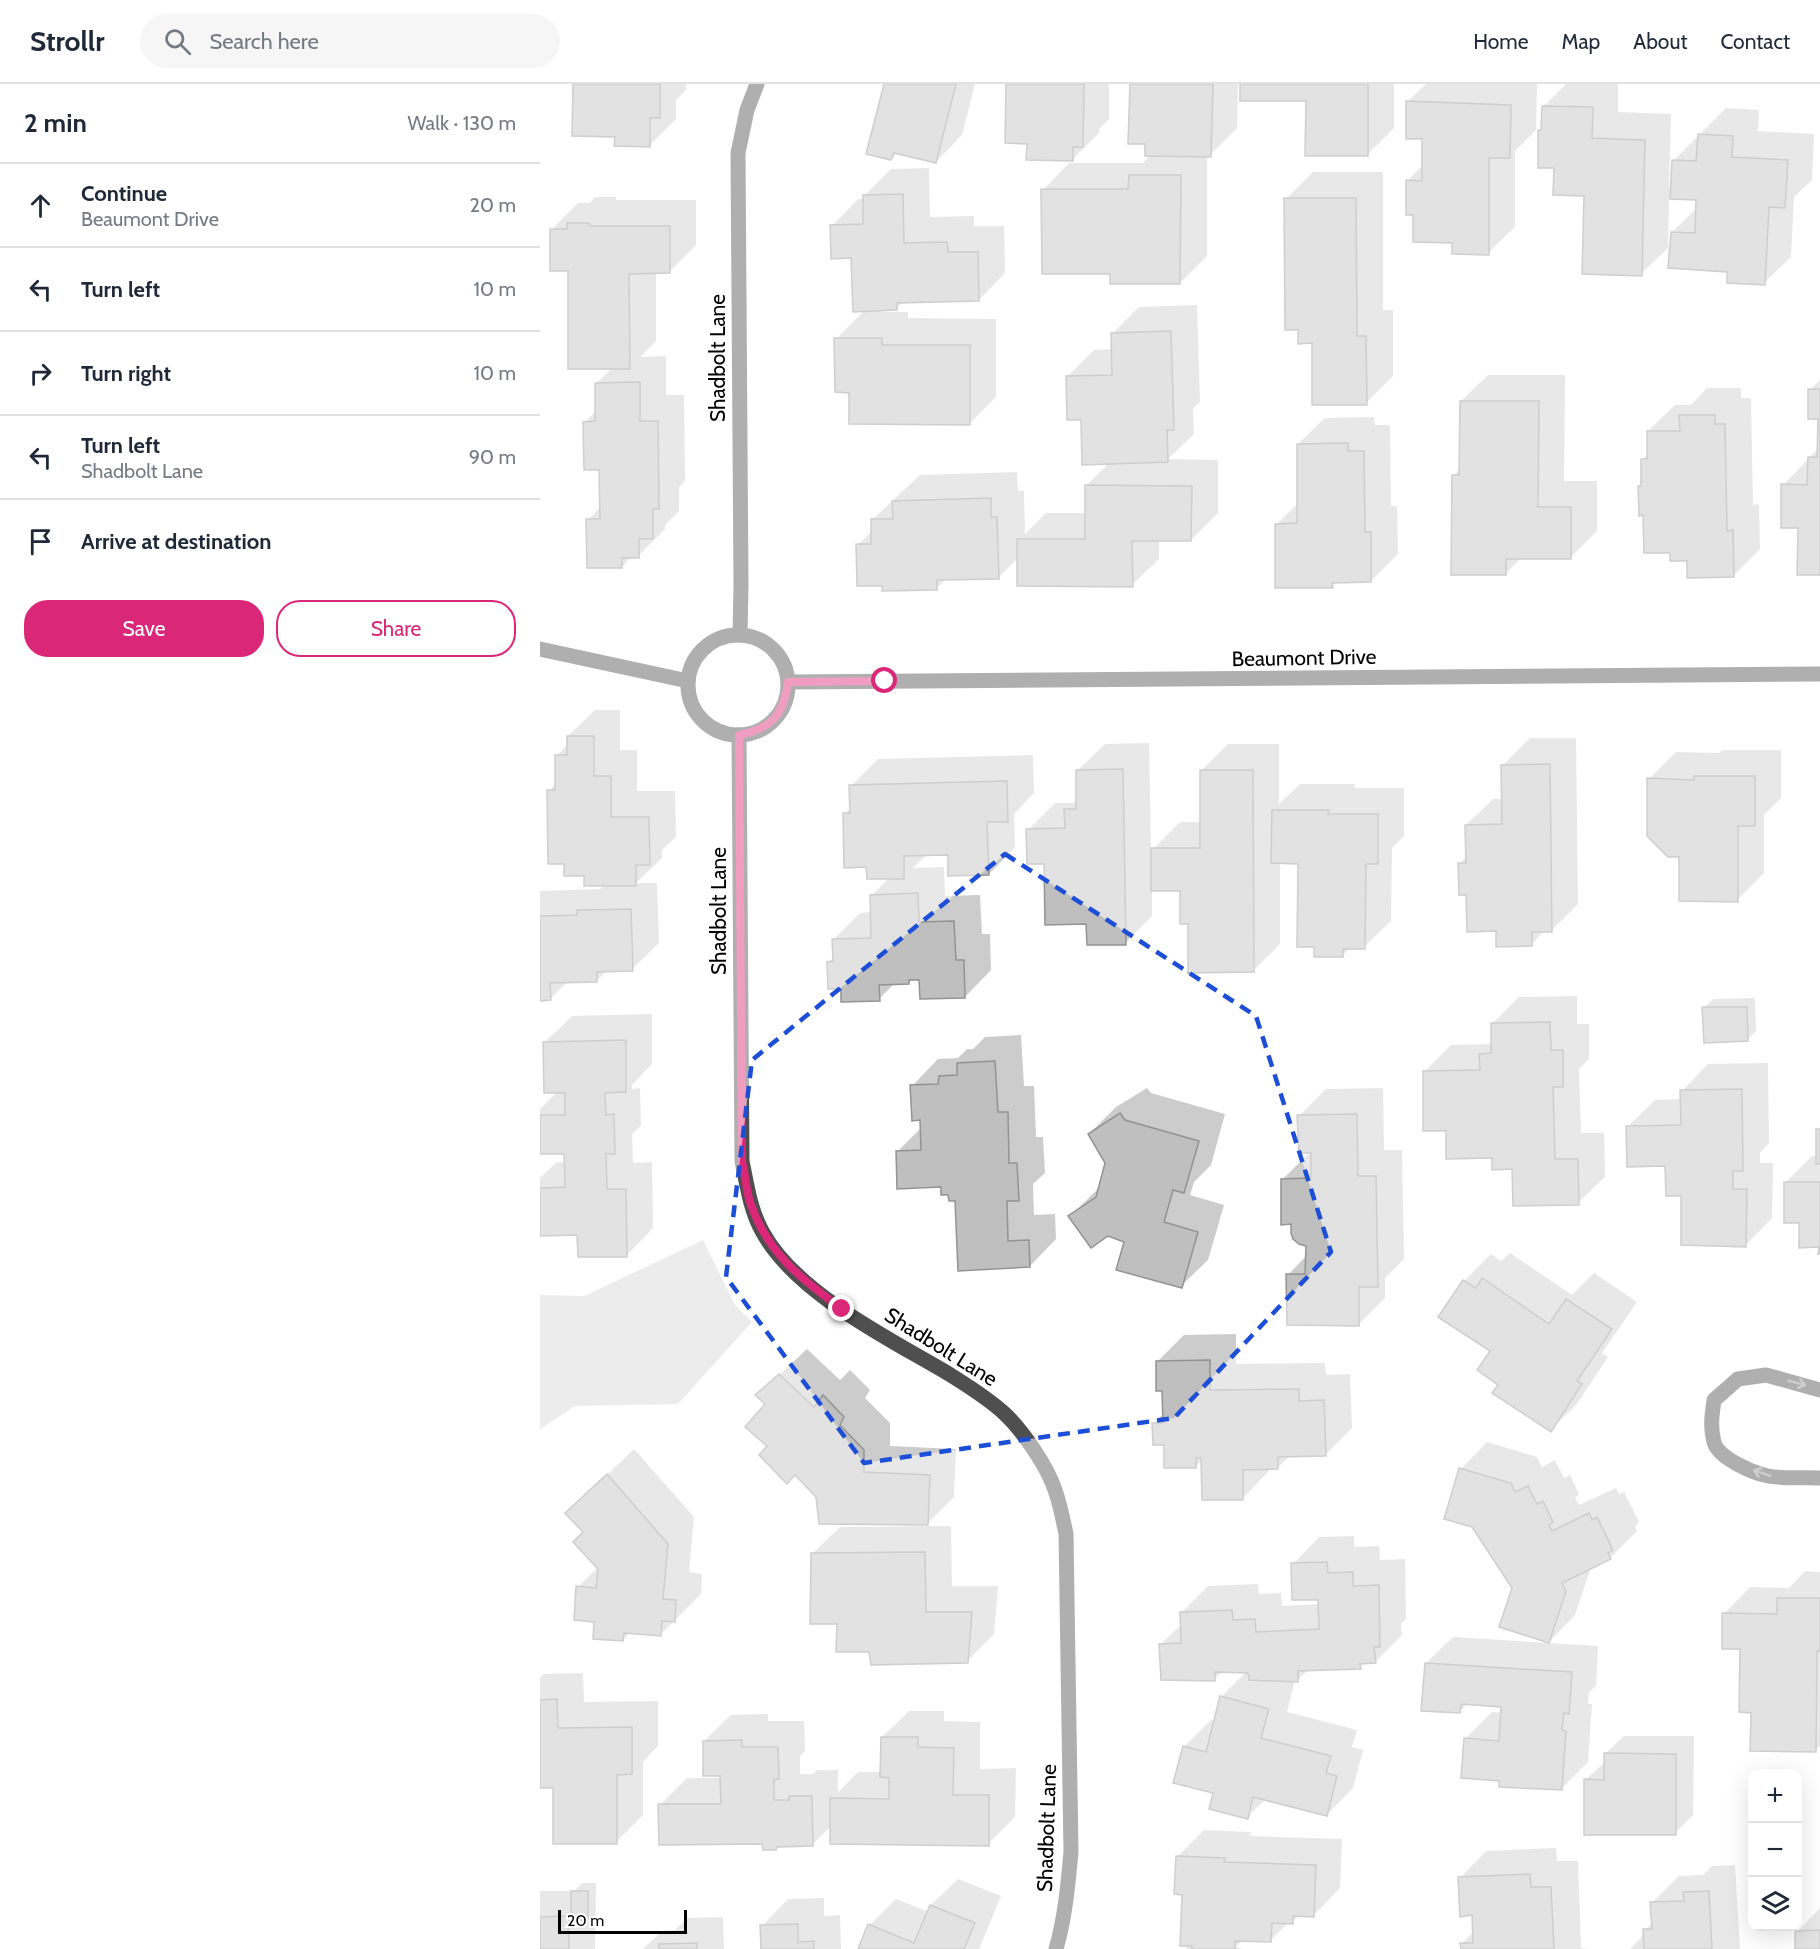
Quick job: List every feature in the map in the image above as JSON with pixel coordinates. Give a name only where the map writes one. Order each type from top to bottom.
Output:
[{"type":"street","name":"Shadbolt Lane","points":[[740,635],[738,153],[747,110],[757,84]]},
{"type":"street","points":[[740,635],[754,637],[767,644],[777,654],[788,682],[786,698],[780,712],[769,724],[754,732],[739,735],[712,728],[702,719],[693,708],[688,681],[693,663],[705,647],[721,638],[740,635]]},
{"type":"street","points":[[540,649],[688,681]]},
{"type":"street","name":"Beaumont Drive","points":[[788,682],[1820,674]]},
{"type":"street","name":"Shadbolt Lane","points":[[739,735],[742,1161],[750,1201],[762,1231],[779,1257],[809,1285],[842,1309],[974,1390],[1006,1414],[1034,1449],[1054,1487],[1066,1534],[1071,1852],[1068,1889],[1056,1949]]},
{"type":"street","points":[[1820,1390],[1766,1375],[1738,1379],[1714,1400],[1711,1424],[1714,1443],[1719,1452],[1734,1462],[1767,1476],[1820,1478]]},
{"type":"highlighted area","points":[[1005,854],[1256,1016],[1331,1252],[1174,1418],[864,1463],[726,1277],[752,1060]]},
{"type":"shaded area","points":[[703,1240],[735,1305],[752,1322],[678,1404],[575,1406],[540,1429],[540,1295],[584,1296]]},
{"type":"building","points":[[573,84],[660,84],[660,118],[650,118],[650,147],[614,146],[615,137],[572,136]]},
{"type":"building","points":[[884,84],[956,84],[936,163],[894,153],[891,160],[866,154]]},
{"type":"building","points":[[1006,84],[1084,84],[1083,147],[1073,147],[1073,161],[1026,160],[1027,144],[1005,143]]},
{"type":"building","points":[[1130,84],[1213,84],[1211,157],[1145,156],[1145,144],[1128,144]]},
{"type":"building","points":[[1240,84],[1368,84],[1368,156],[1305,156],[1306,101],[1240,101]]},
{"type":"building","points":[[1406,101],[1511,105],[1510,158],[1489,158],[1489,255],[1452,254],[1452,243],[1413,242],[1413,215],[1406,215],[1406,180],[1422,181],[1422,139],[1406,139]]},
{"type":"building","points":[[1542,106],[1593,107],[1592,138],[1645,140],[1642,276],[1582,274],[1584,196],[1553,195],[1554,168],[1538,168],[1538,130],[1541,130]]},
{"type":"building","points":[[1698,134],[1733,136],[1732,157],[1788,160],[1785,208],[1769,207],[1765,285],[1727,283],[1727,272],[1668,268],[1671,232],[1695,233],[1696,200],[1670,199],[1672,160],[1696,161]]},
{"type":"building","points":[[1129,175],[1181,175],[1180,284],[1110,284],[1110,274],[1042,274],[1041,189],[1128,189]]},
{"type":"building","points":[[903,194],[904,243],[947,242],[948,252],[978,252],[979,301],[897,303],[897,310],[853,312],[851,258],[831,259],[830,225],[863,224],[863,195]]},
{"type":"building","points":[[1284,198],[1356,198],[1357,336],[1366,336],[1367,405],[1312,405],[1312,343],[1298,344],[1298,330],[1285,330]]},
{"type":"building","points":[[567,223],[589,223],[590,226],[670,226],[670,273],[629,274],[630,369],[568,369],[568,271],[550,271],[550,229],[567,229]]},
{"type":"building","points":[[1171,331],[1174,430],[1167,430],[1168,462],[1082,465],[1081,420],[1067,420],[1066,376],[1112,375],[1111,333]]},
{"type":"building","points":[[834,338],[882,338],[882,345],[970,345],[970,425],[849,424],[849,393],[835,392]]},
{"type":"building","points":[[640,382],[640,421],[658,421],[659,509],[653,509],[653,539],[639,539],[639,558],[622,558],[622,568],[587,568],[586,519],[600,519],[599,470],[584,470],[583,422],[595,421],[595,383]]},
{"type":"building","points":[[1808,389],[1820,389],[1820,575],[1797,575],[1798,528],[1781,528],[1781,484],[1807,485],[1808,457],[1817,457],[1818,419],[1808,419]]},
{"type":"building","points":[[1460,401],[1539,401],[1538,507],[1571,507],[1571,559],[1506,559],[1506,575],[1451,575],[1452,475],[1459,475]]},
{"type":"building","points":[[1679,415],[1715,415],[1715,424],[1725,424],[1727,531],[1733,530],[1734,577],[1687,578],[1687,561],[1670,561],[1670,553],[1644,553],[1643,515],[1639,516],[1638,486],[1641,486],[1641,459],[1647,459],[1647,431],[1680,431]]},
{"type":"building","points":[[1348,443],[1348,451],[1364,451],[1365,532],[1371,532],[1371,582],[1332,583],[1333,588],[1275,588],[1275,524],[1297,523],[1297,444]]},
{"type":"building","points":[[1085,485],[1192,486],[1191,541],[1132,541],[1133,587],[1017,586],[1017,539],[1085,539]]},
{"type":"building","points":[[991,498],[991,517],[997,517],[999,579],[937,580],[937,590],[882,591],[882,586],[857,586],[856,544],[871,544],[871,519],[893,519],[892,501]]},
{"type":"building","points":[[567,736],[594,736],[594,776],[611,776],[611,817],[649,817],[650,865],[636,865],[636,886],[584,886],[584,876],[564,876],[564,864],[548,864],[547,790],[555,790],[555,755],[567,755]]},
{"type":"building","points":[[1550,764],[1552,932],[1532,932],[1532,946],[1496,947],[1496,931],[1467,932],[1466,895],[1459,895],[1458,863],[1466,863],[1465,825],[1502,824],[1501,765]]},
{"type":"building","points":[[1123,769],[1126,945],[1087,945],[1086,924],[1045,925],[1044,864],[1027,864],[1026,829],[1065,828],[1064,809],[1076,809],[1076,770]]},
{"type":"building","points":[[1200,770],[1253,770],[1254,972],[1188,973],[1188,924],[1180,924],[1180,891],[1151,891],[1151,848],[1200,848]]},
{"type":"building","points":[[1694,776],[1755,776],[1755,826],[1738,826],[1738,902],[1679,901],[1679,857],[1668,857],[1647,836],[1647,778],[1694,780]]},
{"type":"building","points":[[1007,781],[1008,822],[987,822],[989,875],[948,876],[948,855],[904,856],[904,879],[867,879],[866,867],[844,868],[843,813],[850,813],[849,785]]},
{"type":"building","points":[[1272,810],[1329,810],[1328,814],[1378,814],[1378,864],[1366,864],[1365,949],[1343,949],[1343,957],[1314,957],[1314,947],[1297,947],[1298,864],[1271,863]]},
{"type":"building","points":[[918,893],[919,922],[954,921],[956,960],[964,960],[965,998],[920,999],[919,980],[909,980],[909,984],[879,985],[880,1001],[841,1002],[841,989],[828,989],[827,962],[833,961],[832,939],[871,938],[870,895]]},
{"type":"building","points":[[631,909],[633,971],[597,972],[597,982],[550,983],[551,1000],[540,1001],[540,916],[577,915],[577,910]]},
{"type":"building","points":[[1702,1007],[1747,1007],[1748,1041],[1704,1043]]},
{"type":"building","points":[[1550,1022],[1551,1050],[1563,1050],[1563,1087],[1553,1087],[1555,1159],[1578,1159],[1579,1205],[1513,1206],[1512,1169],[1492,1170],[1492,1158],[1446,1159],[1446,1131],[1423,1131],[1423,1071],[1480,1070],[1479,1054],[1491,1053],[1491,1023]]},
{"type":"building","points":[[626,1040],[626,1092],[605,1093],[606,1115],[614,1114],[615,1154],[606,1154],[607,1189],[626,1189],[627,1257],[578,1257],[577,1235],[540,1236],[540,1188],[565,1187],[564,1154],[540,1154],[540,1115],[565,1115],[565,1093],[544,1093],[543,1042]]},
{"type":"building","points":[[995,1061],[998,1112],[1008,1112],[1009,1163],[1017,1163],[1019,1201],[1007,1201],[1008,1241],[1029,1240],[1030,1267],[958,1271],[955,1201],[949,1201],[948,1195],[941,1195],[941,1187],[897,1189],[896,1151],[921,1150],[920,1120],[912,1121],[910,1085],[938,1084],[939,1076],[957,1075],[957,1063]]},
{"type":"building","points":[[1742,1089],[1743,1171],[1733,1171],[1733,1189],[1747,1189],[1746,1247],[1681,1245],[1681,1196],[1666,1196],[1665,1166],[1627,1167],[1626,1126],[1681,1125],[1680,1090]]},
{"type":"building","points":[[1120,1113],[1125,1120],[1199,1141],[1184,1193],[1173,1190],[1164,1222],[1198,1232],[1182,1288],[1116,1270],[1124,1242],[1108,1236],[1091,1248],[1068,1216],[1096,1197],[1105,1163],[1088,1134]]},
{"type":"building","points":[[1357,1114],[1358,1176],[1376,1176],[1378,1287],[1359,1287],[1359,1326],[1287,1325],[1286,1274],[1305,1274],[1306,1246],[1293,1239],[1291,1224],[1281,1225],[1281,1179],[1311,1178],[1311,1153],[1299,1153],[1297,1115]]},
{"type":"building","points":[[1816,1129],[1820,1129],[1820,1164],[1816,1164]]},
{"type":"building","points":[[1784,1182],[1820,1182],[1820,1254],[1818,1254],[1819,1247],[1799,1248],[1799,1223],[1784,1223]]},
{"type":"building","points":[[1482,1278],[1549,1324],[1566,1299],[1612,1329],[1577,1381],[1582,1384],[1551,1432],[1492,1393],[1498,1385],[1477,1370],[1490,1351],[1438,1317],[1463,1280],[1476,1288]]},
{"type":"building","points":[[1210,1360],[1210,1390],[1299,1389],[1299,1401],[1324,1400],[1326,1456],[1278,1457],[1278,1469],[1243,1470],[1243,1500],[1202,1500],[1201,1458],[1196,1458],[1196,1468],[1164,1468],[1164,1445],[1153,1445],[1152,1423],[1163,1423],[1162,1391],[1156,1391],[1156,1361]]},
{"type":"building","points":[[779,1374],[814,1407],[823,1395],[844,1417],[840,1425],[864,1450],[864,1472],[930,1475],[928,1525],[819,1524],[816,1497],[795,1475],[787,1484],[759,1455],[767,1446],[745,1427],[765,1404],[755,1395]]},
{"type":"building","points":[[1459,1468],[1511,1483],[1515,1492],[1528,1486],[1537,1504],[1543,1501],[1553,1522],[1549,1525],[1552,1531],[1589,1513],[1592,1520],[1597,1517],[1613,1550],[1608,1553],[1611,1559],[1562,1583],[1566,1591],[1549,1643],[1499,1627],[1512,1588],[1472,1527],[1444,1519]]},
{"type":"building","points":[[607,1474],[668,1544],[663,1599],[676,1600],[675,1622],[662,1621],[661,1636],[624,1633],[623,1641],[593,1639],[594,1622],[574,1620],[576,1586],[596,1588],[598,1569],[573,1542],[583,1532],[565,1513]]},
{"type":"building","points":[[925,1552],[926,1612],[972,1612],[968,1663],[871,1665],[869,1652],[836,1652],[837,1624],[810,1624],[811,1553]]},
{"type":"building","points":[[1327,1562],[1328,1573],[1353,1572],[1353,1586],[1379,1585],[1380,1647],[1374,1647],[1376,1663],[1360,1664],[1361,1669],[1298,1671],[1298,1682],[1249,1680],[1248,1673],[1215,1672],[1215,1681],[1161,1680],[1159,1644],[1181,1643],[1180,1612],[1232,1610],[1233,1620],[1255,1619],[1256,1632],[1319,1629],[1318,1600],[1292,1600],[1291,1563]]},
{"type":"building","points":[[1777,1598],[1820,1598],[1816,1752],[1750,1751],[1751,1713],[1739,1712],[1740,1649],[1722,1649],[1722,1613],[1777,1614]]},
{"type":"building","points":[[1425,1663],[1572,1672],[1569,1714],[1564,1713],[1562,1730],[1566,1731],[1562,1790],[1499,1787],[1499,1781],[1461,1778],[1464,1738],[1499,1741],[1501,1707],[1461,1704],[1460,1713],[1421,1711]]},
{"type":"building","points":[[1220,1696],[1269,1709],[1261,1738],[1331,1756],[1326,1773],[1337,1776],[1327,1816],[1253,1797],[1248,1819],[1209,1809],[1213,1793],[1173,1783],[1183,1746],[1206,1752]]},
{"type":"building","points":[[557,1699],[558,1728],[632,1727],[632,1774],[617,1775],[617,1844],[553,1844],[553,1788],[540,1788],[540,1700]]},
{"type":"building","points":[[881,1737],[918,1737],[918,1747],[954,1748],[953,1795],[989,1795],[989,1846],[830,1844],[830,1798],[889,1799],[889,1778],[880,1777]]},
{"type":"building","points":[[742,1740],[742,1747],[778,1747],[779,1779],[774,1779],[774,1800],[789,1800],[789,1796],[812,1796],[813,1846],[777,1847],[776,1850],[763,1850],[762,1844],[659,1845],[658,1804],[721,1804],[720,1776],[703,1776],[703,1741]]},
{"type":"building","points":[[1604,1753],[1676,1754],[1676,1835],[1584,1835],[1584,1779],[1604,1780]]},
{"type":"building","points":[[1176,1856],[1225,1858],[1224,1862],[1316,1865],[1314,1917],[1293,1916],[1293,1924],[1272,1923],[1271,1942],[1235,1941],[1235,1949],[1192,1949],[1192,1946],[1180,1946],[1182,1895],[1174,1894]]},
{"type":"building","points":[[1530,1874],[1531,1887],[1551,1887],[1554,1949],[1461,1949],[1460,1943],[1473,1943],[1472,1915],[1460,1917],[1458,1877]]},
{"type":"building","points":[[571,1891],[588,1891],[588,1920],[571,1920]]},
{"type":"building","points":[[1709,1891],[1712,1949],[1644,1949],[1643,1929],[1652,1929],[1650,1902],[1684,1901],[1683,1892]]},
{"type":"building","points":[[930,1905],[975,1923],[964,1949],[858,1949],[868,1924],[914,1943]]},
{"type":"building","points":[[568,1916],[569,1949],[540,1949],[540,1917]]},
{"type":"building","points":[[798,1924],[798,1942],[814,1941],[814,1949],[761,1949],[760,1925]]},
{"type":"building","points":[[1820,1930],[1820,1949],[1795,1949],[1795,1931]]},
{"type":"building","points":[[697,1943],[697,1949],[659,1949],[659,1944]]},
{"type":"route","points":[[842,1309],[801,1279],[779,1257],[762,1231],[750,1201],[742,1161],[739,735],[754,732],[769,724],[780,712],[786,698],[788,682],[885,681]]}]
